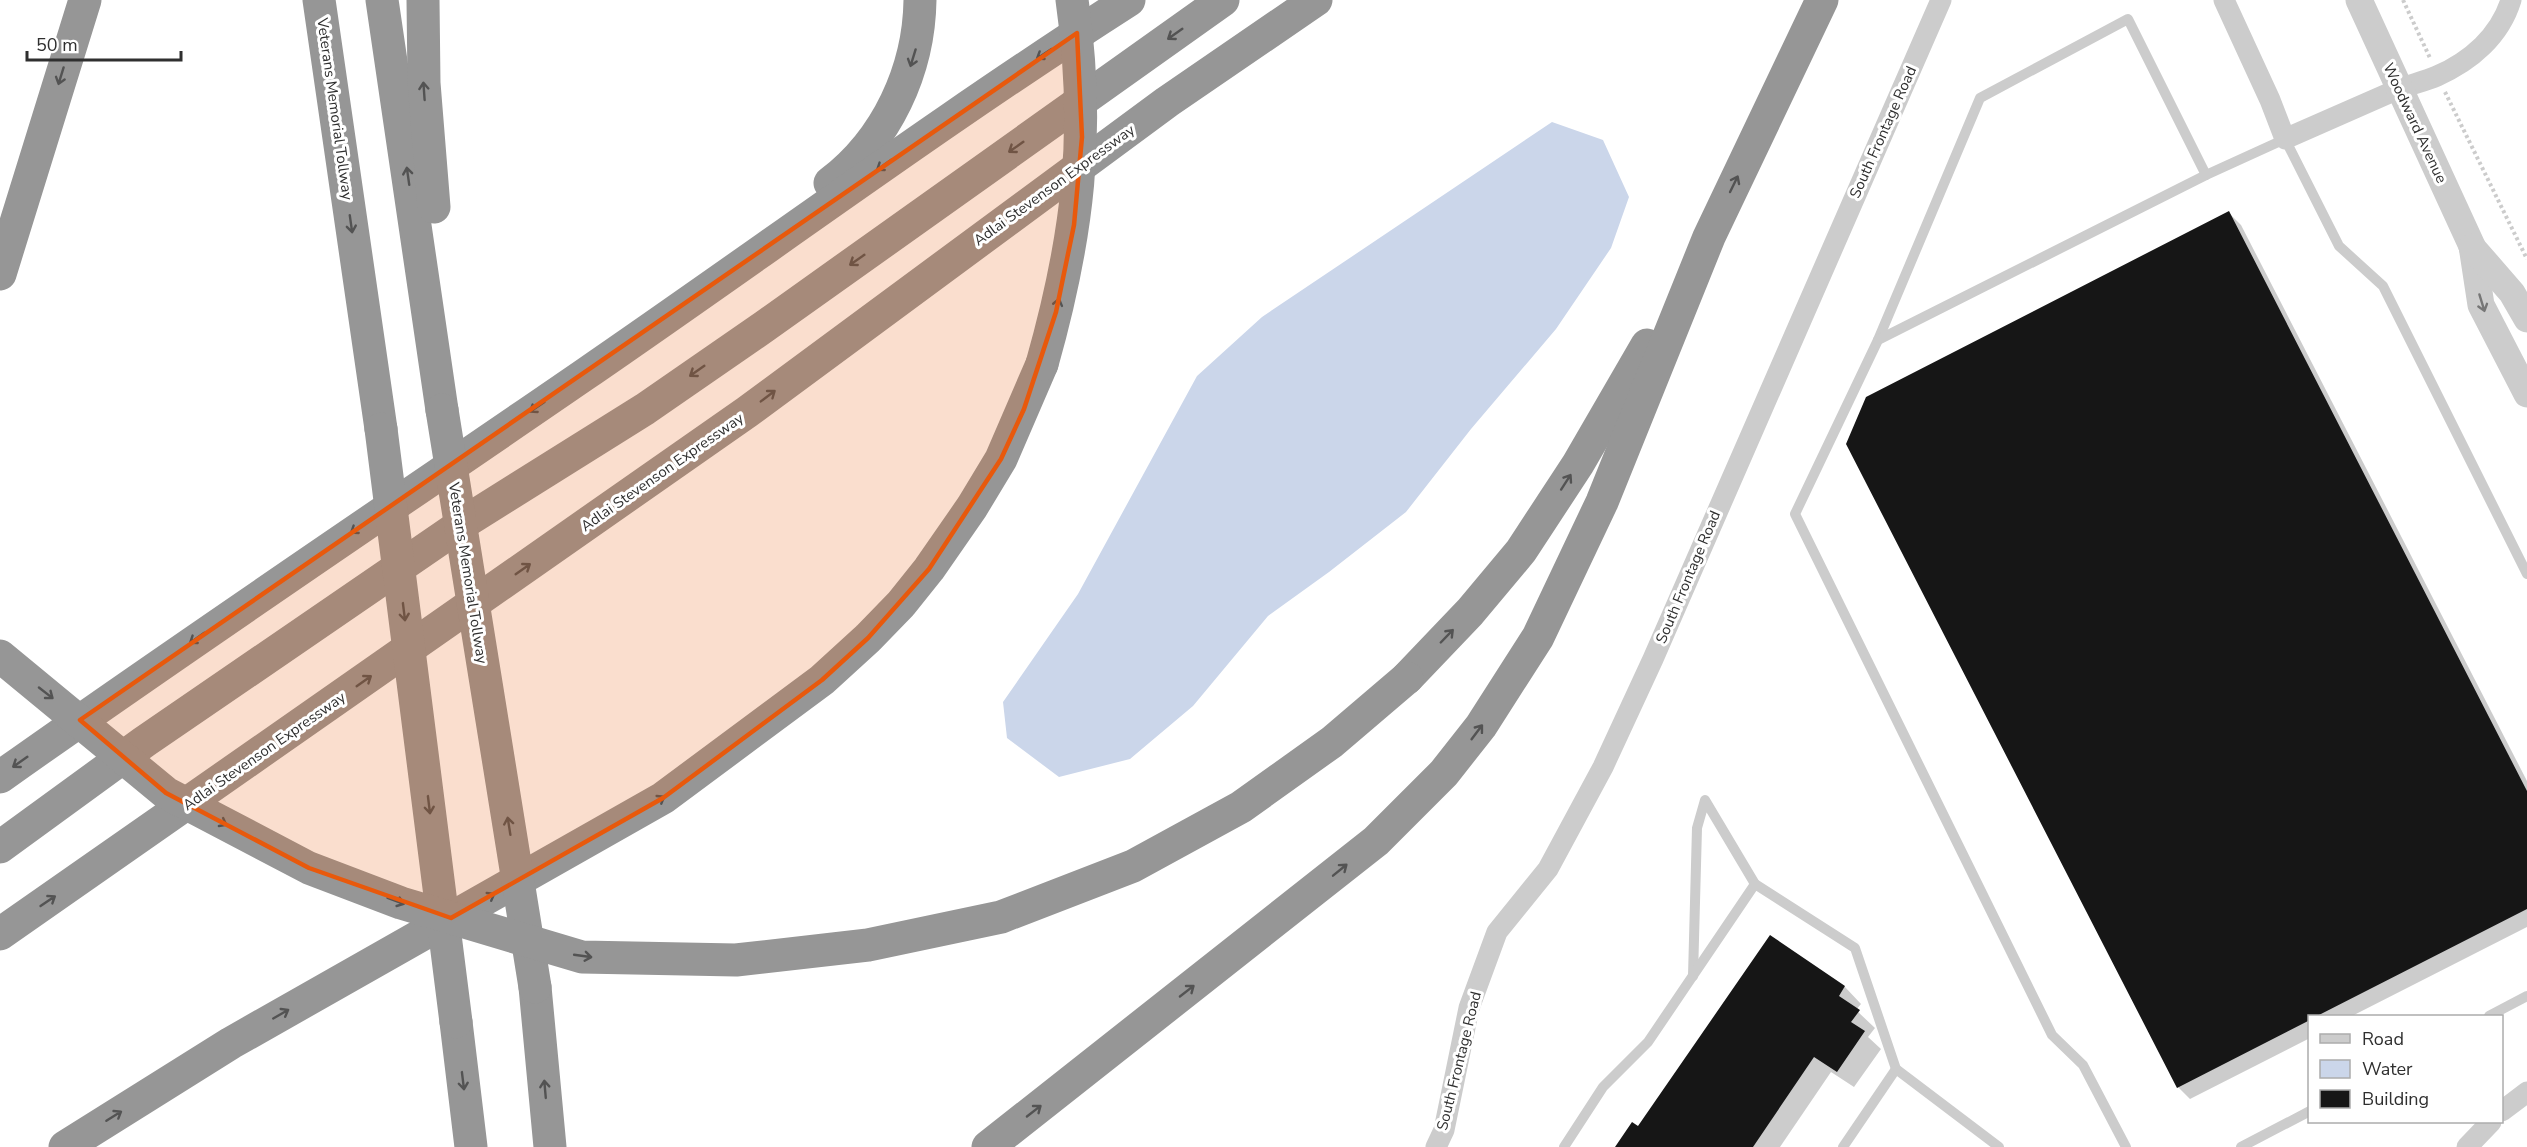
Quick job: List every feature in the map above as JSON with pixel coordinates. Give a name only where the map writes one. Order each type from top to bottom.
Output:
[{"type":"highway","points":[[1,271],[85,0]]},
{"type":"highway","name":"Veterans Memorial Tollway","points":[[319,0],[381,429],[471,1147]]},
{"type":"highway","name":"Veterans Memorial Tollway","points":[[382,0],[440,394],[535,987],[550,1147]]},
{"type":"highway","points":[[423,0],[427,129],[443,304],[440,394]]},
{"type":"highway","points":[[585,374],[621,339],[839,176],[873,140],[902,93],[915,49],[920,0]]},
{"type":"highway","points":[[65,1147],[231,1043],[663,798],[822,680],[877,629],[929,569],[972,507],[1001,459],[1042,364],[1066,270],[1079,176],[1081,88],[1079,47],[1072,0]]},
{"type":"highway","points":[[0,777],[195,639],[585,374],[1019,70],[1129,0]]},
{"type":"highway","points":[[0,847],[144,742],[471,518],[645,409],[765,326],[1223,0]]},
{"type":"highway","name":"Adlai Stevenson Expressway","points":[[0,934],[747,412],[1167,102],[1316,0]]},
{"type":"highway","points":[[988,1147],[1376,841],[1422,797],[1481,726],[1538,637],[1602,502],[1709,237],[1822,0]]},
{"type":"highway","points":[[0,656],[166,793],[309,868],[401,903],[582,957],[736,960],[868,945],[1001,917],[1133,866],[1241,807],[1332,742],[1407,678],[1470,612],[1521,551],[1578,464],[1709,237]]},
{"type":"street","name":"South Frontage Road","points":[[1436,1147],[1443,1130],[1468,1008],[1497,932],[1548,868],[1604,767],[1941,0]]},
{"type":"street","points":[[2224,0],[2270,100],[2285,139],[2400,88],[2437,76],[2475,54],[2493,35],[2506,16],[2511,0]]},
{"type":"street","name":"Woodward Avenue","points":[[2359,0],[2472,246],[2481,305],[2527,394]]},
{"type":"street","name":"Woodward Avenue","points":[[2472,246],[2512,293],[2527,319]]},
{"type":"street","points":[[2503,1109],[2527,1092]]},
{"type":"street","points":[[2467,1147],[2490,1123]]},
{"type":"lane","points":[[2126,1147],[2083,1065],[2052,1035],[1795,514],[1878,340],[1980,98],[2128,19],[2206,175]]},
{"type":"lane","points":[[1878,340],[2206,175],[2285,139],[2339,246],[2384,286],[2527,574]]},
{"type":"lane","points":[[1692,977],[1697,828],[1705,800],[1755,884],[1854,948],[1896,1069],[1999,1147]]},
{"type":"lane","points":[[1564,1147],[1603,1087],[1648,1042],[1755,884]]},
{"type":"lane","points":[[2493,1015],[2527,996]]},
{"type":"lane","points":[[1843,1147],[1896,1069]]},
{"type":"lane","points":[[2241,1147],[2308,1112]]},
{"type":"path","points":[[2403,0],[2437,76],[2527,259]]},
{"type":"highlighted area","points":[[1077,33],[1082,137],[1074,225],[1056,312],[1024,409],[1001,459],[929,569],[868,638],[822,680],[663,798],[451,918],[309,868],[166,793],[80,720]]},
{"type":"water","points":[[1552,122],[1603,140],[1629,197],[1611,248],[1556,329],[1471,429],[1406,512],[1268,616],[1193,706],[1130,759],[1059,777],[1007,738],[1003,702],[1078,594],[1197,376],[1262,317]]},
{"type":"building","points":[[2229,211],[2527,791],[2527,909],[2319,1015],[2308,1015],[2308,1021],[2177,1088],[1846,444],[1866,397]]},
{"type":"building","points":[[1770,935],[1845,986],[1839,996],[1860,1010],[1851,1022],[1865,1031],[1837,1072],[1814,1057],[1753,1147],[1615,1147],[1632,1122],[1638,1126]]}]
